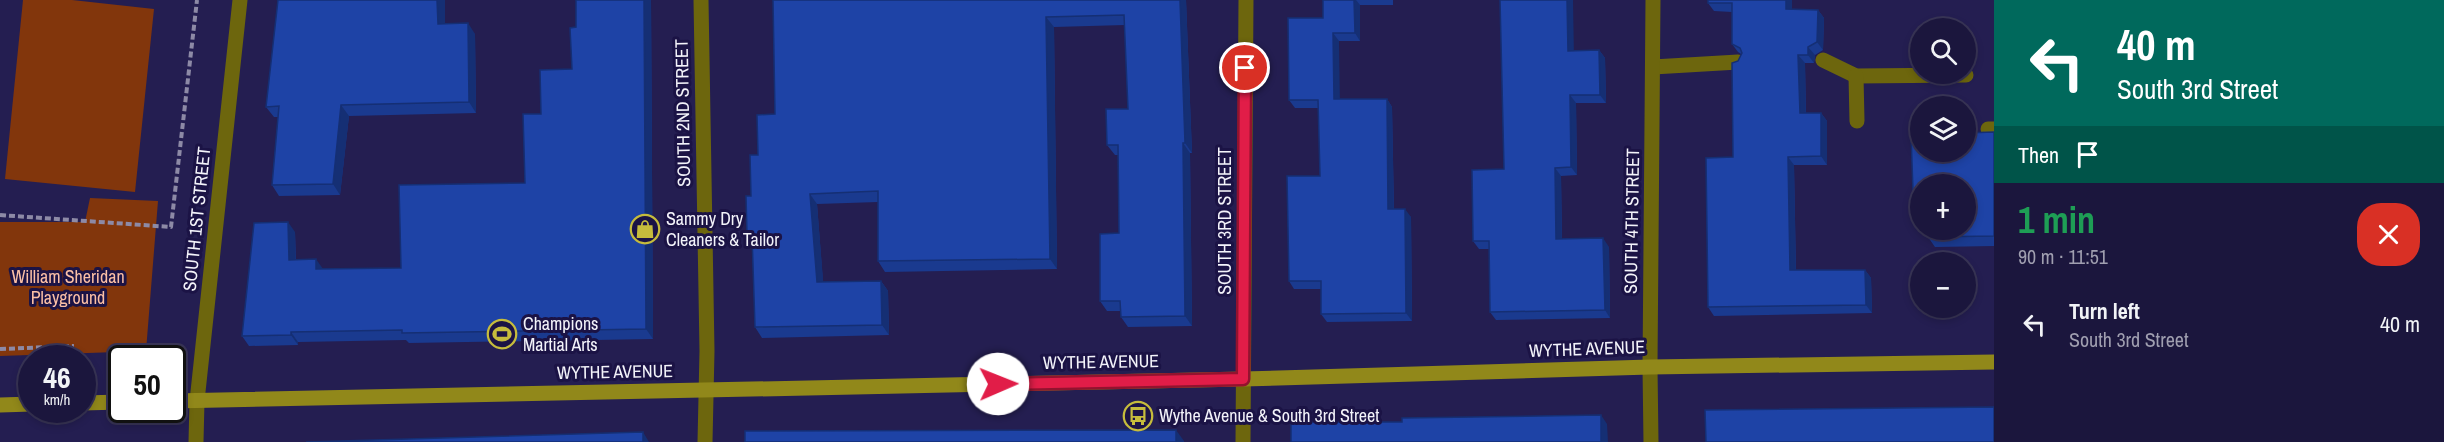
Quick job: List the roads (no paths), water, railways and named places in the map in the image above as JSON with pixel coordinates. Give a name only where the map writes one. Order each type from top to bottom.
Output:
[{"type":"main road","name":"WYTHE AVENUE","points":[[186,400],[1243,379],[1650,367],[1994,362]]},
{"type":"main road","points":[[0,405],[18,404]]},
{"type":"street","name":"SOUTH 1ST STREET","points":[[196,442],[197,400],[240,0]]},
{"type":"street","name":"SOUTH 2ND STREET","points":[[701,0],[707,351],[705,442]]},
{"type":"street","name":"SOUTH 3RD STREET","points":[[1243,442],[1246,0]]},
{"type":"street","name":"SOUTH 4TH STREET","points":[[1651,442],[1653,0]]},
{"type":"street","points":[[1823,60],[1856,76],[1910,76]]},
{"type":"street","points":[[1653,67],[1738,63]]},
{"type":"street","points":[[1856,76],[1857,122]]},
{"type":"place","name":"Sammy Dry Cleaners & Tailor","points":[[645,229]]},
{"type":"place","name":"Champions Martial Arts","points":[[502,334]]},
{"type":"place","name":"Wythe Avenue & South 3rd Street","points":[[1138,416]]},
{"type":"park label","name":"William Sheridan Playground","points":[[68,287]]}]
